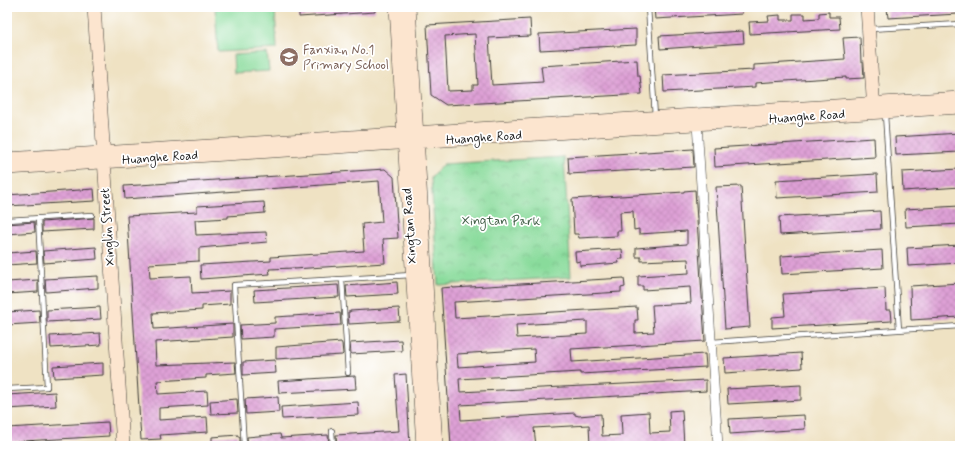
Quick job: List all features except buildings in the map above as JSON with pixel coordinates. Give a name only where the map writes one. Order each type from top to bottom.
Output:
[{"type":"main road","name":"Xinglin Street","points":[[94,7],[103,157],[124,446]]},
{"type":"main road","name":"Xingtan Road","points":[[396,7],[411,138]]},
{"type":"main road","name":"Xingtan Road","points":[[409,7],[411,138],[419,275],[423,446]]},
{"type":"main road","points":[[867,7],[878,109]]},
{"type":"main road","name":"Huanghe Road","points":[[7,159],[103,157],[411,138],[697,124],[878,109],[960,98]]},
{"type":"main road","name":"Huanghe Road","points":[[411,138],[655,117],[960,107]]},
{"type":"main road","name":"Huanghe Road","points":[[7,168],[103,157]]},
{"type":"main road","name":"Xingtan Road","points":[[419,275],[436,446]]},
{"type":"street","points":[[697,124],[718,446]]},
{"type":"lane","points":[[648,7],[655,117]]},
{"type":"lane","points":[[869,29],[960,24]]},
{"type":"lane","points":[[878,109],[899,330]]},
{"type":"lane","points":[[7,220],[92,215]]},
{"type":"lane","points":[[7,389],[47,387],[38,218]]},
{"type":"lane","points":[[244,446],[234,286],[419,275]]},
{"type":"lane","points":[[342,279],[348,373]]},
{"type":"lane","points":[[711,342],[960,326]]},
{"type":"lane","points":[[332,432],[333,446]]},
{"type":"green space","points":[[215,7],[275,7],[277,49],[218,52]]},
{"type":"green space","points":[[267,53],[269,71],[234,73],[233,55]]},
{"type":"green space","name":"Xingtan Park","points":[[564,157],[571,277],[438,285],[431,178],[443,164]]},
{"type":"place","name":"Fanxian No.1 Primary School","points":[[289,57]]}]
